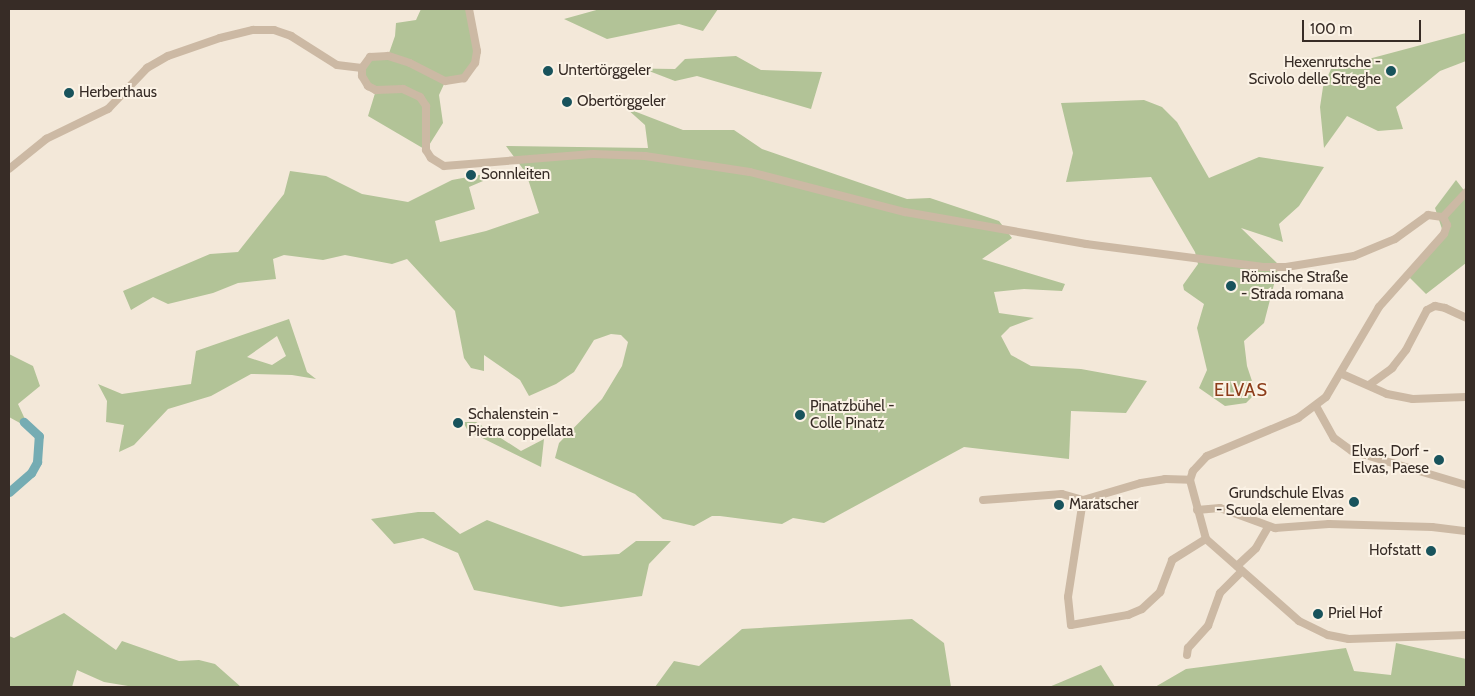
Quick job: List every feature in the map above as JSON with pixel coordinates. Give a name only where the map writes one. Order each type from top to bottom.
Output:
[{"type":"street","points":[[469,9],[477,52],[475,63],[464,78],[445,81],[410,63],[388,56],[370,57],[362,68],[362,76],[368,86],[376,90],[403,89],[420,96],[426,106],[426,150],[437,163],[452,167],[594,154],[645,156],[750,172],[905,212],[1104,247],[1262,267],[1286,267],[1354,256],[1394,239],[1428,215],[1443,217]]},
{"type":"street","points":[[9,169],[46,140],[108,109],[147,68],[168,56],[220,38],[253,30],[274,30],[291,36],[337,65],[362,68]]},
{"type":"street","points":[[1443,217],[1466,192]]},
{"type":"street","points":[[1443,217],[1447,226],[1444,234],[1380,307],[1342,374],[1316,406],[1282,425],[1207,456],[1193,471],[1190,480],[1206,539],[1299,621],[1328,635],[1349,639],[1466,635]]},
{"type":"street","points":[[1370,385],[1392,368],[1406,350],[1427,310],[1435,306],[1445,308],[1466,318]]},
{"type":"street","points":[[1342,374],[1387,394],[1413,399],[1466,397]]},
{"type":"street","points":[[1316,406],[1334,438],[1352,451],[1466,485]]},
{"type":"street","points":[[983,500],[1062,494],[1083,500],[1142,483],[1165,479],[1190,480]]},
{"type":"street","points":[[1083,500],[1068,597],[1072,625],[1128,615],[1142,608],[1160,592],[1172,560],[1206,539]]},
{"type":"street","points":[[1197,510],[1220,508],[1268,527],[1329,524],[1432,527],[1466,532]]},
{"type":"street","points":[[1187,655],[1188,648],[1208,626],[1220,593],[1256,548],[1268,527]]},
{"type":"green space","points":[[421,9],[469,9],[477,51],[470,73],[445,82],[439,95],[443,123],[426,150],[368,116],[376,90],[368,86],[362,68],[365,62],[388,56],[395,36],[396,23],[416,20]]},
{"type":"green space","points":[[600,9],[718,9],[703,31],[679,24],[607,39],[564,19]]},
{"type":"green space","points":[[1466,33],[1466,61],[1440,71],[1396,107],[1403,129],[1378,131],[1347,116],[1324,148],[1320,107],[1323,87],[1331,69]]},
{"type":"green space","points":[[736,56],[761,70],[822,72],[811,109],[697,76],[675,81],[649,71],[606,72],[605,68],[675,69],[685,59]]},
{"type":"green space","points":[[1144,100],[1162,107],[1177,122],[1209,178],[1259,157],[1324,167],[1299,206],[1279,224],[1283,242],[1241,228],[1279,265],[1264,323],[1244,341],[1247,366],[1256,393],[1246,403],[1225,406],[1199,388],[1207,370],[1197,328],[1204,304],[1184,290],[1183,285],[1198,264],[1195,252],[1151,177],[1066,182],[1073,153],[1061,103]]},
{"type":"green space","points":[[626,108],[683,130],[734,130],[762,149],[907,199],[930,198],[999,221],[1012,238],[982,259],[1065,284],[1062,291],[1024,289],[994,292],[999,313],[1034,318],[1010,327],[1001,336],[1011,355],[1031,366],[1081,369],[1147,381],[1126,413],[1071,411],[1069,459],[964,447],[824,523],[793,518],[782,524],[712,516],[694,526],[663,519],[635,494],[555,458],[559,443],[602,399],[622,366],[628,342],[621,335],[611,334],[594,340],[574,372],[556,384],[529,396],[520,380],[484,355],[484,371],[471,368],[464,358],[455,311],[407,259],[392,264],[345,255],[323,260],[284,255],[273,259],[276,279],[238,283],[213,293],[168,304],[153,297],[131,310],[123,291],[210,254],[238,252],[284,194],[290,171],[326,176],[362,194],[408,202],[452,180],[511,169],[469,187],[475,209],[435,221],[440,242],[486,231],[539,213],[526,173],[506,146],[648,148],[645,125]]},
{"type":"green space","points":[[1456,180],[1466,193],[1466,263],[1426,294],[1406,274],[1443,232],[1435,208]]},
{"type":"green space","points":[[289,319],[307,372],[316,379],[292,375],[251,374],[211,396],[168,409],[134,445],[119,452],[124,425],[106,422],[107,401],[98,384],[122,394],[191,384],[196,351]],"holes":[[[277,336],[286,356],[272,365],[247,357]]]},
{"type":"green space","points":[[9,354],[33,366],[40,386],[18,404],[29,428],[9,417]]},
{"type":"green space","points":[[463,422],[476,422],[521,451],[544,439],[541,467],[468,431]]},
{"type":"green space","points":[[418,512],[434,512],[460,534],[487,520],[583,556],[619,554],[636,541],[671,541],[649,564],[642,596],[561,607],[474,590],[458,553],[423,538],[394,544],[371,519]]},
{"type":"green space","points":[[64,613],[116,650],[122,641],[179,661],[199,660],[215,664],[241,687],[134,687],[104,682],[77,670],[72,687],[9,687],[9,636],[14,638]]},
{"type":"green space","points":[[912,619],[944,643],[951,687],[655,687],[674,661],[699,666],[742,629]]},
{"type":"green space","points":[[1396,643],[1466,659],[1466,687],[1155,687],[1186,669],[1346,648],[1354,671],[1391,675]]},
{"type":"green space","points":[[1101,665],[1115,687],[1049,687],[1061,682]]},
{"type":"waterway","points":[[9,492],[31,473],[37,462],[39,436],[24,422]]},
{"type":"place","name":"Untertörggeler","points":[[548,71]]},
{"type":"place","name":"Hexenrutsche - Scivolo delle Streghe","points":[[1391,71]]},
{"type":"place","name":"Herberthaus","points":[[69,93]]},
{"type":"place","name":"Obertörggeler","points":[[567,102]]},
{"type":"place","name":"Sonnleiten","points":[[471,175]]},
{"type":"place","name":"Römische Straße - Strada romana","points":[[1231,286]]},
{"type":"place","name":"Pinatzbühel - Colle Pinatz","points":[[800,415]]},
{"type":"place","name":"Schalenstein - Pietra coppellata","points":[[458,423]]},
{"type":"place","name":"Elvas, Dorf - Elvas, Paese","points":[[1439,460]]},
{"type":"place","name":"Grundschule Elvas - Scuola elementare","points":[[1354,502]]},
{"type":"place","name":"Maratscher","points":[[1059,505]]},
{"type":"place","name":"Hofstatt","points":[[1431,551]]},
{"type":"place","name":"Priel Hof","points":[[1318,614]]},
{"type":"district","name":"ELVAS","points":[[1241,390]]}]
